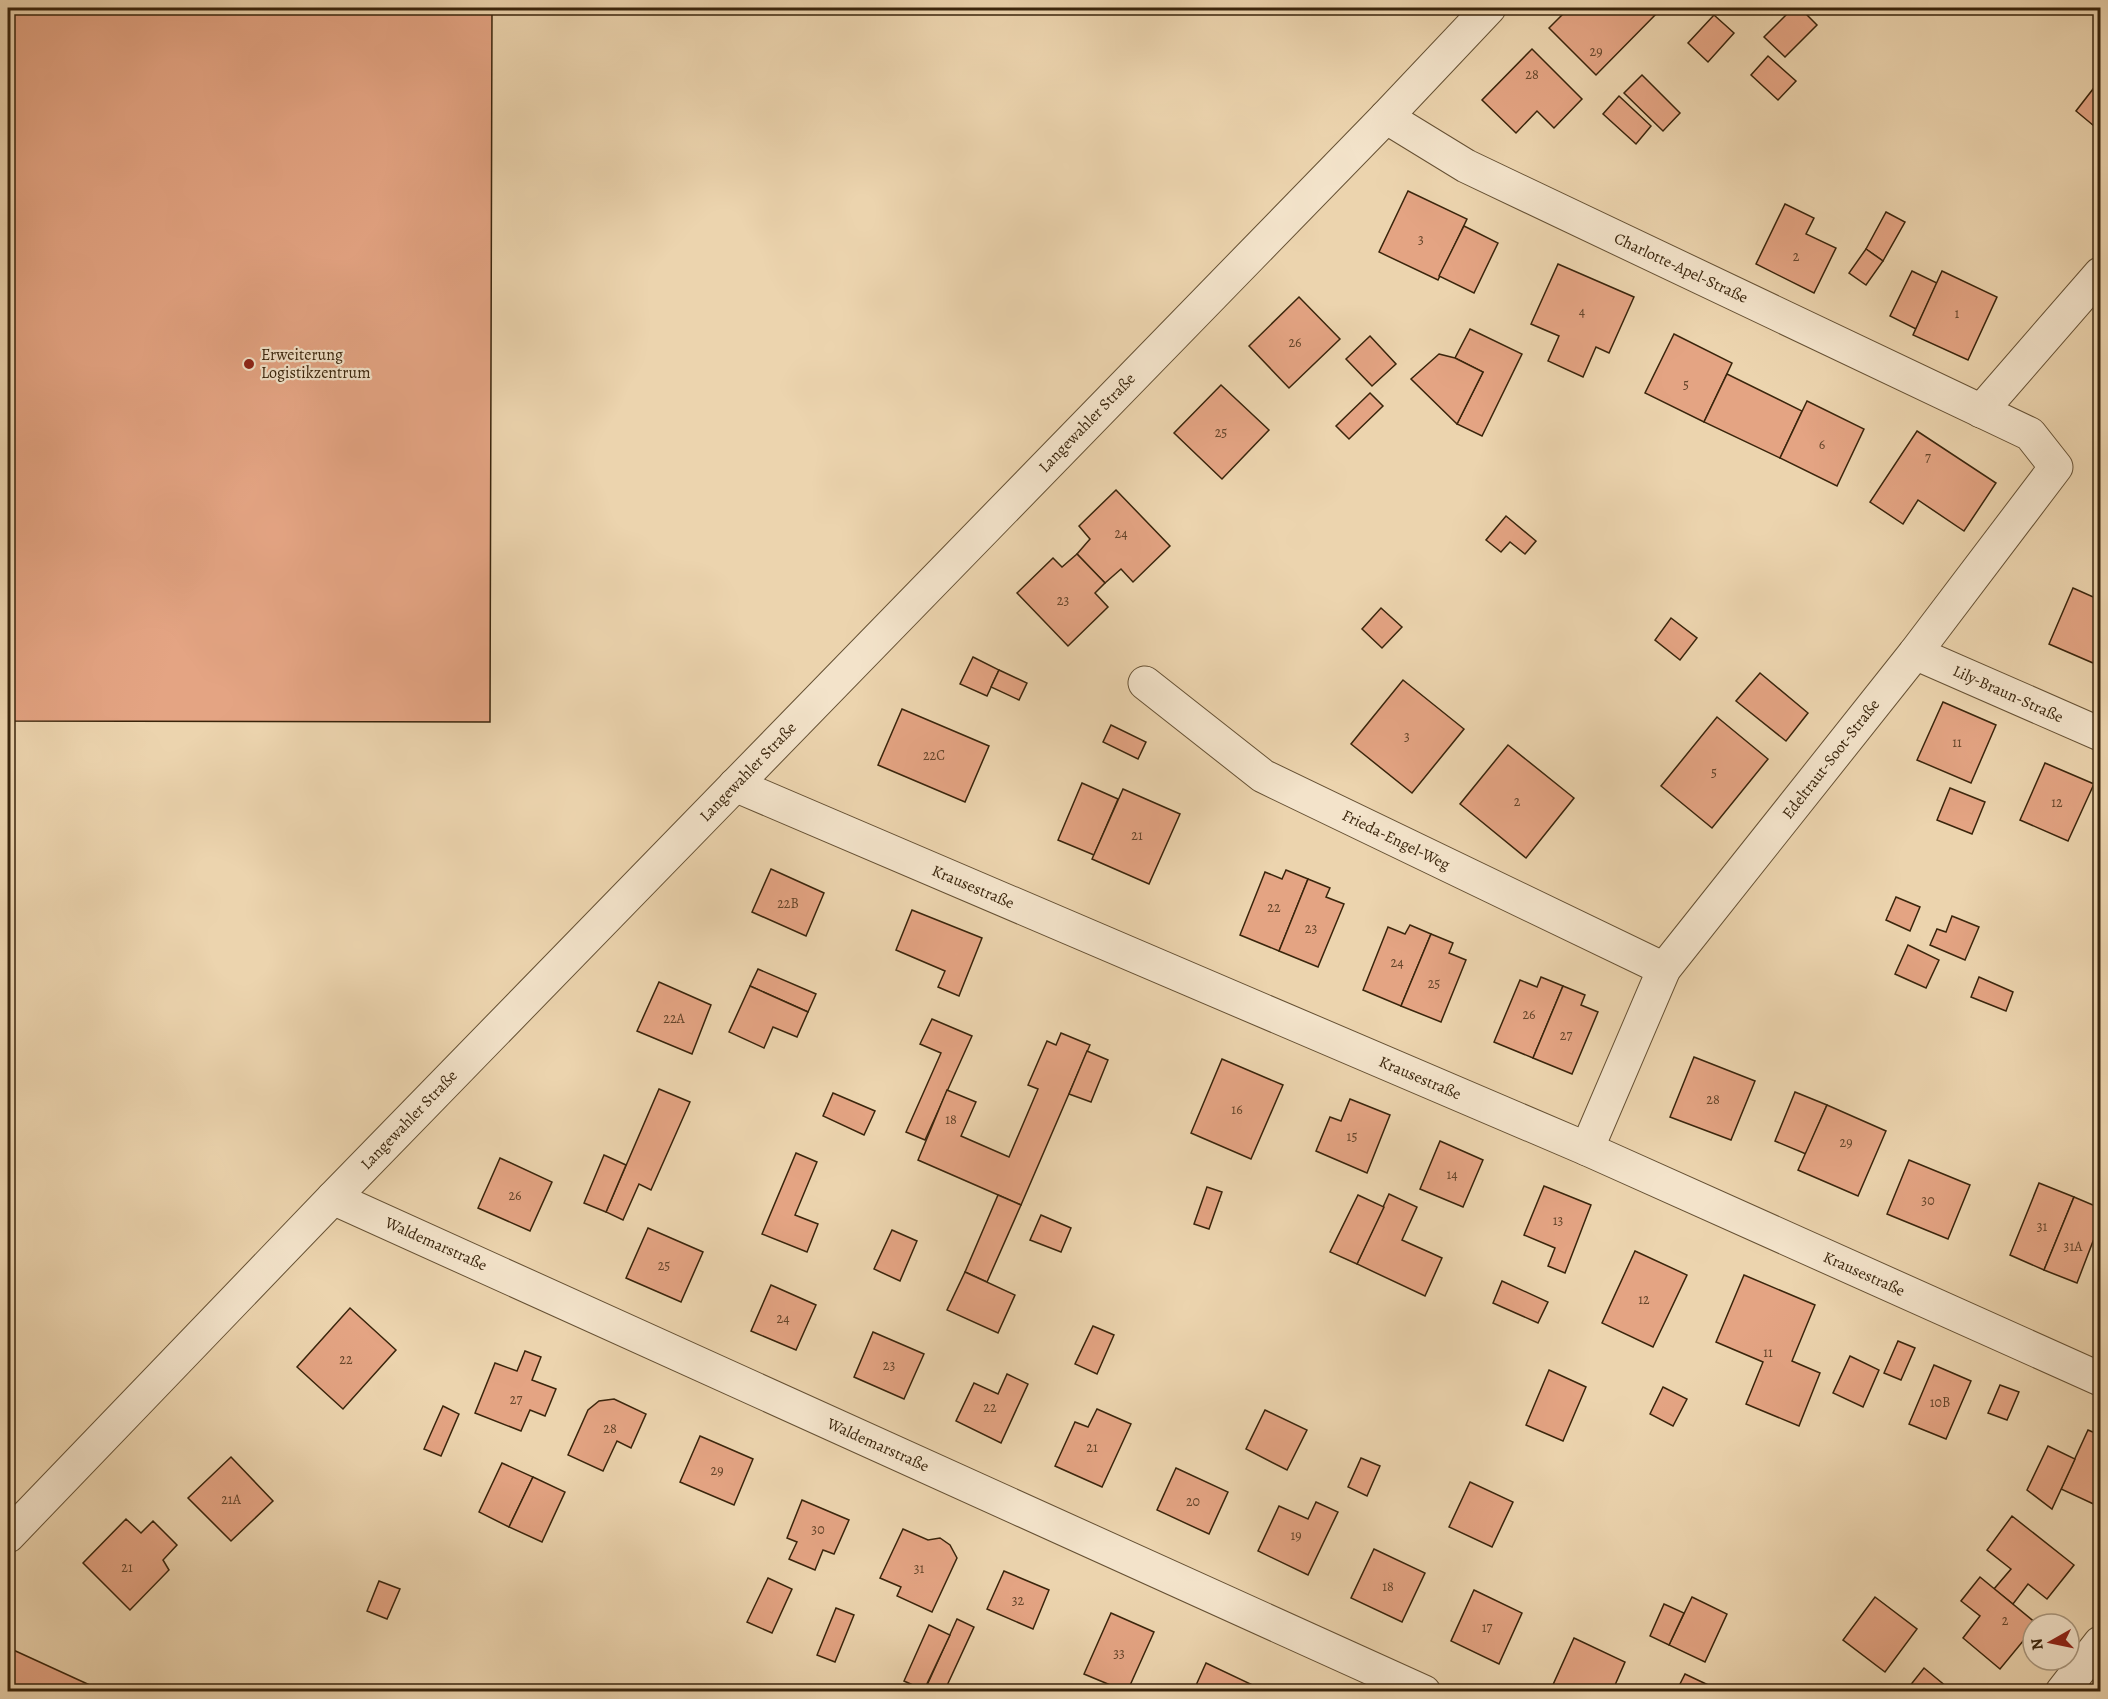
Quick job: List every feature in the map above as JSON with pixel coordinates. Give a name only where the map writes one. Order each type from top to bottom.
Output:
[{"type":"street","name":"Langewahler Straße","points":[[8,1536],[333,1198],[1386,117],[1489,8]]},
{"type":"street","name":"Charlotte-Apel-Straße","points":[[1386,117],[1466,166],[1981,411]]},
{"type":"street","points":[[1981,411],[2100,274]]},
{"type":"street","name":"Edeltraut-Soot-Straße","points":[[1587,1149],[1664,969],[1915,653],[2056,467],[2030,434],[1981,411]]},
{"type":"street","name":"Lily-Braun-Straße","points":[[1915,653],[2100,734]]},
{"type":"street","name":"Frieda-Engel-Weg","points":[[1145,683],[1263,776],[1664,969]]},
{"type":"street","name":"Krausestraße","points":[[735,785],[1587,1149],[2100,1379]]},
{"type":"street","name":"Waldemarstraße","points":[[333,1198],[1424,1692]]},
{"type":"street","points":[[2062,1692],[2100,1643]]},
{"type":"building","name":"Erweiterung Logistikzentrum","points":[[8,8],[492,8],[490,722],[8,721]]},
{"type":"building","points":[[1569,8],[1662,8],[1596,75],[1549,28]]},
{"type":"building","points":[[1793,8],[1800,8],[1817,25],[1785,57],[1764,37]]},
{"type":"building","points":[[1714,15],[1734,33],[1708,62],[1688,43]]},
{"type":"building","points":[[1532,49],[1582,99],[1554,128],[1537,111],[1516,133],[1482,100]]},
{"type":"building","points":[[1768,56],[1796,81],[1778,100],[1751,75]]},
{"type":"building","points":[[1642,75],[1680,113],[1663,131],[1624,93]]},
{"type":"building","points":[[2100,80],[2100,131],[2076,111]]},
{"type":"building","points":[[1619,96],[1651,126],[1636,144],[1603,114]]},
{"type":"building","points":[[1408,191],[1467,219],[1438,280],[1379,252]]},
{"type":"building","points":[[1785,204],[1814,218],[1806,234],[1836,248],[1814,293],[1756,264]]},
{"type":"building","points":[[1886,212],[1905,222],[1883,261],[1866,249]]},
{"type":"building","points":[[1464,226],[1498,243],[1474,293],[1439,276]]},
{"type":"building","points":[[1866,249],[1883,261],[1866,285],[1849,273]]},
{"type":"building","points":[[1558,264],[1634,297],[1609,353],[1596,347],[1583,377],[1548,361],[1559,336],[1531,324]]},
{"type":"building","points":[[1912,271],[1937,283],[1916,329],[1890,316]]},
{"type":"building","points":[[1942,271],[1997,297],[1968,360],[1913,335]]},
{"type":"building","points":[[1299,297],[1340,339],[1289,388],[1249,346]]},
{"type":"building","points":[[1470,329],[1522,354],[1482,436],[1457,424],[1483,372],[1455,358]]},
{"type":"building","points":[[1674,334],[1732,363],[1704,422],[1645,393]]},
{"type":"building","points":[[1370,336],[1396,364],[1372,386],[1346,359]]},
{"type":"building","points":[[1439,354],[1455,358],[1483,372],[1457,424],[1411,379]]},
{"type":"building","points":[[1727,374],[1802,411],[1780,458],[1704,422]]},
{"type":"building","points":[[1221,385],[1269,430],[1222,479],[1174,433]]},
{"type":"building","points":[[1370,393],[1383,406],[1349,439],[1336,426]]},
{"type":"building","points":[[1807,401],[1864,429],[1837,486],[1780,458]]},
{"type":"building","points":[[1917,431],[1996,483],[1964,531],[1918,500],[1903,524],[1870,502]]},
{"type":"building","points":[[1116,490],[1170,546],[1133,582],[1121,569],[1105,583],[1077,554],[1090,539],[1079,526]]},
{"type":"building","points":[[1506,516],[1536,541],[1525,554],[1510,542],[1501,552],[1486,540]]},
{"type":"building","points":[[1077,554],[1105,583],[1095,593],[1108,607],[1068,646],[1017,593],[1053,558],[1062,567]]},
{"type":"building","points":[[2073,588],[2100,600],[2100,666],[2049,644]]},
{"type":"building","points":[[1381,608],[1402,627],[1382,648],[1362,629]]},
{"type":"building","points":[[1671,618],[1697,638],[1680,660],[1655,640]]},
{"type":"building","points":[[973,657],[999,670],[987,696],[960,684]]},
{"type":"building","points":[[999,670],[1027,683],[1019,700],[991,687]]},
{"type":"building","points":[[1760,673],[1808,713],[1786,741],[1736,701]]},
{"type":"building","points":[[1403,680],[1464,729],[1412,793],[1351,744]]},
{"type":"building","points":[[1943,702],[1996,725],[1971,783],[1917,760]]},
{"type":"building","points":[[902,709],[989,746],[965,802],[878,765]]},
{"type":"building","points":[[1717,717],[1768,759],[1712,828],[1661,786]]},
{"type":"building","points":[[1111,725],[1146,742],[1138,759],[1103,742]]},
{"type":"building","points":[[1508,745],[1574,798],[1526,858],[1460,804]]},
{"type":"building","points":[[2045,763],[2094,784],[2068,841],[2020,820]]},
{"type":"building","points":[[1082,783],[1118,799],[1094,855],[1058,840]]},
{"type":"building","points":[[1950,788],[1985,802],[1972,834],[1937,820]]},
{"type":"building","points":[[1123,789],[1180,814],[1149,884],[1092,859]]},
{"type":"building","points":[[771,869],[824,893],[806,936],[752,912]]},
{"type":"building","points":[[1286,870],[1308,879],[1279,951],[1240,935],[1265,872],[1282,879]]},
{"type":"building","points":[[1308,879],[1330,888],[1326,897],[1344,904],[1318,967],[1279,951]]},
{"type":"building","points":[[1896,897],[1920,907],[1910,931],[1886,920]]},
{"type":"building","points":[[912,910],[982,938],[959,996],[938,987],[945,971],[896,950]]},
{"type":"building","points":[[1952,916],[1979,927],[1965,960],[1930,945],[1937,929],[1946,932]]},
{"type":"building","points":[[1410,925],[1431,934],[1401,1006],[1363,990],[1388,927],[1405,934]]},
{"type":"building","points":[[1431,934],[1453,943],[1449,953],[1466,960],[1441,1022],[1401,1006]]},
{"type":"building","points":[[1908,945],[1939,960],[1926,988],[1895,974]]},
{"type":"building","points":[[758,969],[816,994],[808,1012],[750,986]]},
{"type":"building","points":[[1541,977],[1563,986],[1533,1058],[1494,1042],[1520,980],[1537,987]]},
{"type":"building","points":[[1979,977],[2013,992],[2006,1011],[1971,997]]},
{"type":"building","points":[[659,982],[711,1005],[692,1054],[637,1031]]},
{"type":"building","points":[[750,986],[808,1012],[797,1037],[773,1027],[764,1048],[729,1032]]},
{"type":"building","points":[[1563,986],[1585,995],[1581,1005],[1598,1012],[1572,1074],[1533,1058]]},
{"type":"building","points":[[932,1019],[972,1036],[925,1140],[906,1132],[941,1053],[920,1044]]},
{"type":"building","points":[[1061,1033],[1090,1045],[1021,1205],[918,1160],[947,1090],[976,1102],[961,1136],[1009,1157],[1038,1089],[1028,1085],[1047,1041],[1056,1045]]},
{"type":"building","points":[[1087,1051],[1108,1060],[1091,1102],[1069,1094]]},
{"type":"building","points":[[1694,1057],[1755,1081],[1731,1140],[1670,1117]]},
{"type":"building","points":[[1222,1059],[1283,1085],[1251,1159],[1191,1133]]},
{"type":"building","points":[[659,1089],[690,1102],[651,1190],[639,1184],[623,1220],[606,1212]]},
{"type":"building","points":[[1795,1092],[1827,1105],[1806,1154],[1775,1141]]},
{"type":"building","points":[[833,1093],[875,1111],[864,1135],[823,1116]]},
{"type":"building","points":[[1350,1099],[1390,1115],[1367,1173],[1316,1151],[1330,1117],[1341,1121]]},
{"type":"building","points":[[1827,1105],[1886,1131],[1858,1196],[1798,1170]]},
{"type":"building","points":[[1440,1141],[1483,1160],[1463,1207],[1420,1189]]},
{"type":"building","points":[[796,1153],[817,1162],[795,1215],[818,1224],[807,1252],[762,1234]]},
{"type":"building","points":[[604,1155],[626,1165],[606,1212],[584,1203]]},
{"type":"building","points":[[500,1158],[552,1182],[530,1231],[478,1208]]},
{"type":"building","points":[[1909,1160],[1970,1185],[1948,1239],[1887,1214]]},
{"type":"building","points":[[2039,1183],[2074,1197],[2044,1270],[2010,1255]]},
{"type":"building","points":[[1544,1186],[1591,1205],[1565,1273],[1548,1266],[1555,1248],[1524,1235]]},
{"type":"building","points":[[1207,1187],[1222,1192],[1209,1229],[1194,1224]]},
{"type":"building","points":[[1389,1194],[1417,1207],[1402,1240],[1442,1258],[1425,1296],[1357,1264]]},
{"type":"building","points":[[998,1195],[1021,1205],[987,1282],[965,1272]]},
{"type":"building","points":[[1358,1195],[1384,1207],[1357,1264],[1330,1252]]},
{"type":"building","points":[[2074,1197],[2100,1208],[2100,1223],[2077,1283],[2044,1270]]},
{"type":"building","points":[[1041,1215],[1071,1228],[1061,1252],[1030,1240]]},
{"type":"building","points":[[648,1228],[703,1252],[681,1302],[626,1278]]},
{"type":"building","points":[[892,1230],[917,1241],[900,1281],[874,1269]]},
{"type":"building","points":[[1635,1251],[1687,1275],[1653,1347],[1602,1323]]},
{"type":"building","points":[[965,1272],[1015,1295],[998,1333],[947,1310]]},
{"type":"building","points":[[1744,1275],[1815,1305],[1792,1361],[1820,1373],[1799,1426],[1746,1404],[1763,1362],[1716,1342]]},
{"type":"building","points":[[1502,1281],[1548,1302],[1538,1323],[1493,1303]]},
{"type":"building","points":[[771,1285],[816,1305],[796,1350],[751,1331]]},
{"type":"building","points":[[350,1308],[396,1350],[343,1409],[297,1367]]},
{"type":"building","points":[[1093,1326],[1114,1335],[1097,1374],[1075,1364]]},
{"type":"building","points":[[873,1332],[924,1354],[904,1399],[854,1377]]},
{"type":"building","points":[[1898,1341],[1915,1348],[1901,1380],[1884,1373]]},
{"type":"building","points":[[525,1351],[541,1357],[532,1380],[556,1389],[545,1416],[530,1410],[521,1431],[475,1413],[495,1363],[517,1371]]},
{"type":"building","points":[[1850,1356],[1879,1370],[1863,1407],[1833,1393]]},
{"type":"building","points":[[1934,1365],[1971,1381],[1946,1439],[1909,1424]]},
{"type":"building","points":[[1549,1370],[1586,1387],[1563,1441],[1526,1425]]},
{"type":"building","points":[[1007,1374],[1028,1384],[1001,1443],[956,1421],[974,1383],[998,1394]]},
{"type":"building","points":[[2000,1385],[2019,1392],[2007,1420],[1988,1413]]},
{"type":"building","points":[[1663,1387],[1687,1399],[1673,1426],[1650,1414]]},
{"type":"building","points":[[614,1399],[646,1414],[631,1448],[617,1441],[603,1471],[568,1455],[588,1410],[599,1401]]},
{"type":"building","points":[[443,1406],[459,1414],[441,1456],[424,1449]]},
{"type":"building","points":[[1097,1409],[1131,1424],[1102,1487],[1055,1466],[1075,1422],[1088,1427]]},
{"type":"building","points":[[1265,1410],[1307,1430],[1287,1470],[1246,1449]]},
{"type":"building","points":[[2088,1430],[2100,1435],[2100,1507],[2061,1489]]},
{"type":"building","points":[[700,1436],[753,1459],[734,1505],[680,1482]]},
{"type":"building","points":[[2048,1446],[2075,1459],[2052,1509],[2027,1490]]},
{"type":"building","points":[[231,1457],[273,1501],[231,1541],[188,1498]]},
{"type":"building","points":[[1361,1458],[1380,1466],[1367,1496],[1348,1487]]},
{"type":"building","points":[[502,1463],[533,1477],[509,1527],[479,1512]]},
{"type":"building","points":[[1176,1468],[1228,1492],[1209,1534],[1157,1510]]},
{"type":"building","points":[[533,1477],[565,1492],[542,1542],[509,1527]]},
{"type":"building","points":[[1470,1482],[1513,1502],[1492,1547],[1449,1527]]},
{"type":"building","points":[[802,1500],[849,1520],[834,1554],[823,1550],[815,1570],[789,1559],[797,1542],[787,1538]]},
{"type":"building","points":[[1316,1502],[1338,1512],[1308,1575],[1258,1551],[1279,1506],[1308,1519]]},
{"type":"building","points":[[2012,1516],[2074,1565],[2047,1599],[2028,1584],[2013,1604],[1994,1589],[2011,1569],[1987,1550]]},
{"type":"building","points":[[126,1519],[141,1533],[153,1521],[177,1545],[163,1560],[169,1570],[130,1610],[83,1563]]},
{"type":"building","points":[[903,1529],[928,1540],[940,1538],[950,1545],[957,1558],[932,1612],[897,1596],[901,1587],[880,1578]]},
{"type":"building","points":[[1374,1549],[1425,1573],[1402,1622],[1351,1598]]},
{"type":"building","points":[[1004,1571],[1049,1590],[1033,1629],[987,1609]]},
{"type":"building","points":[[1980,1577],[2022,1612],[2021,1644],[2000,1669],[1963,1638],[1980,1616],[1961,1601]]},
{"type":"building","points":[[768,1578],[792,1589],[772,1633],[747,1622]]},
{"type":"building","points":[[379,1581],[400,1589],[387,1619],[367,1611]]},
{"type":"building","points":[[1474,1590],[1522,1613],[1499,1664],[1451,1641]]},
{"type":"building","points":[[1692,1597],[1727,1614],[1705,1662],[1669,1645]]},
{"type":"building","points":[[1875,1597],[1917,1629],[1885,1672],[1843,1640]]},
{"type":"building","points":[[1664,1604],[1684,1613],[1669,1645],[1650,1636]]},
{"type":"building","points":[[836,1608],[854,1615],[835,1662],[817,1655]]},
{"type":"building","points":[[1111,1613],[1154,1632],[1127,1692],[1084,1674]]},
{"type":"building","points":[[957,1619],[974,1627],[944,1692],[924,1692]]},
{"type":"building","points":[[929,1625],[950,1635],[924,1690],[904,1681]]},
{"type":"building","points":[[1574,1638],[1625,1662],[1612,1692],[1563,1692],[1552,1687]]},
{"type":"building","points":[[9,1648],[105,1692],[19,1692],[8,1686]]},
{"type":"building","points":[[1206,1663],[1259,1688],[1257,1692],[1193,1692]]},
{"type":"building","points":[[1924,1668],[1953,1692],[1905,1692]]},
{"type":"building","points":[[1685,1674],[1723,1692],[1676,1692]]},
{"type":"place","name":"Erweiterung Logistikzentrum","points":[[249,364]]}]
